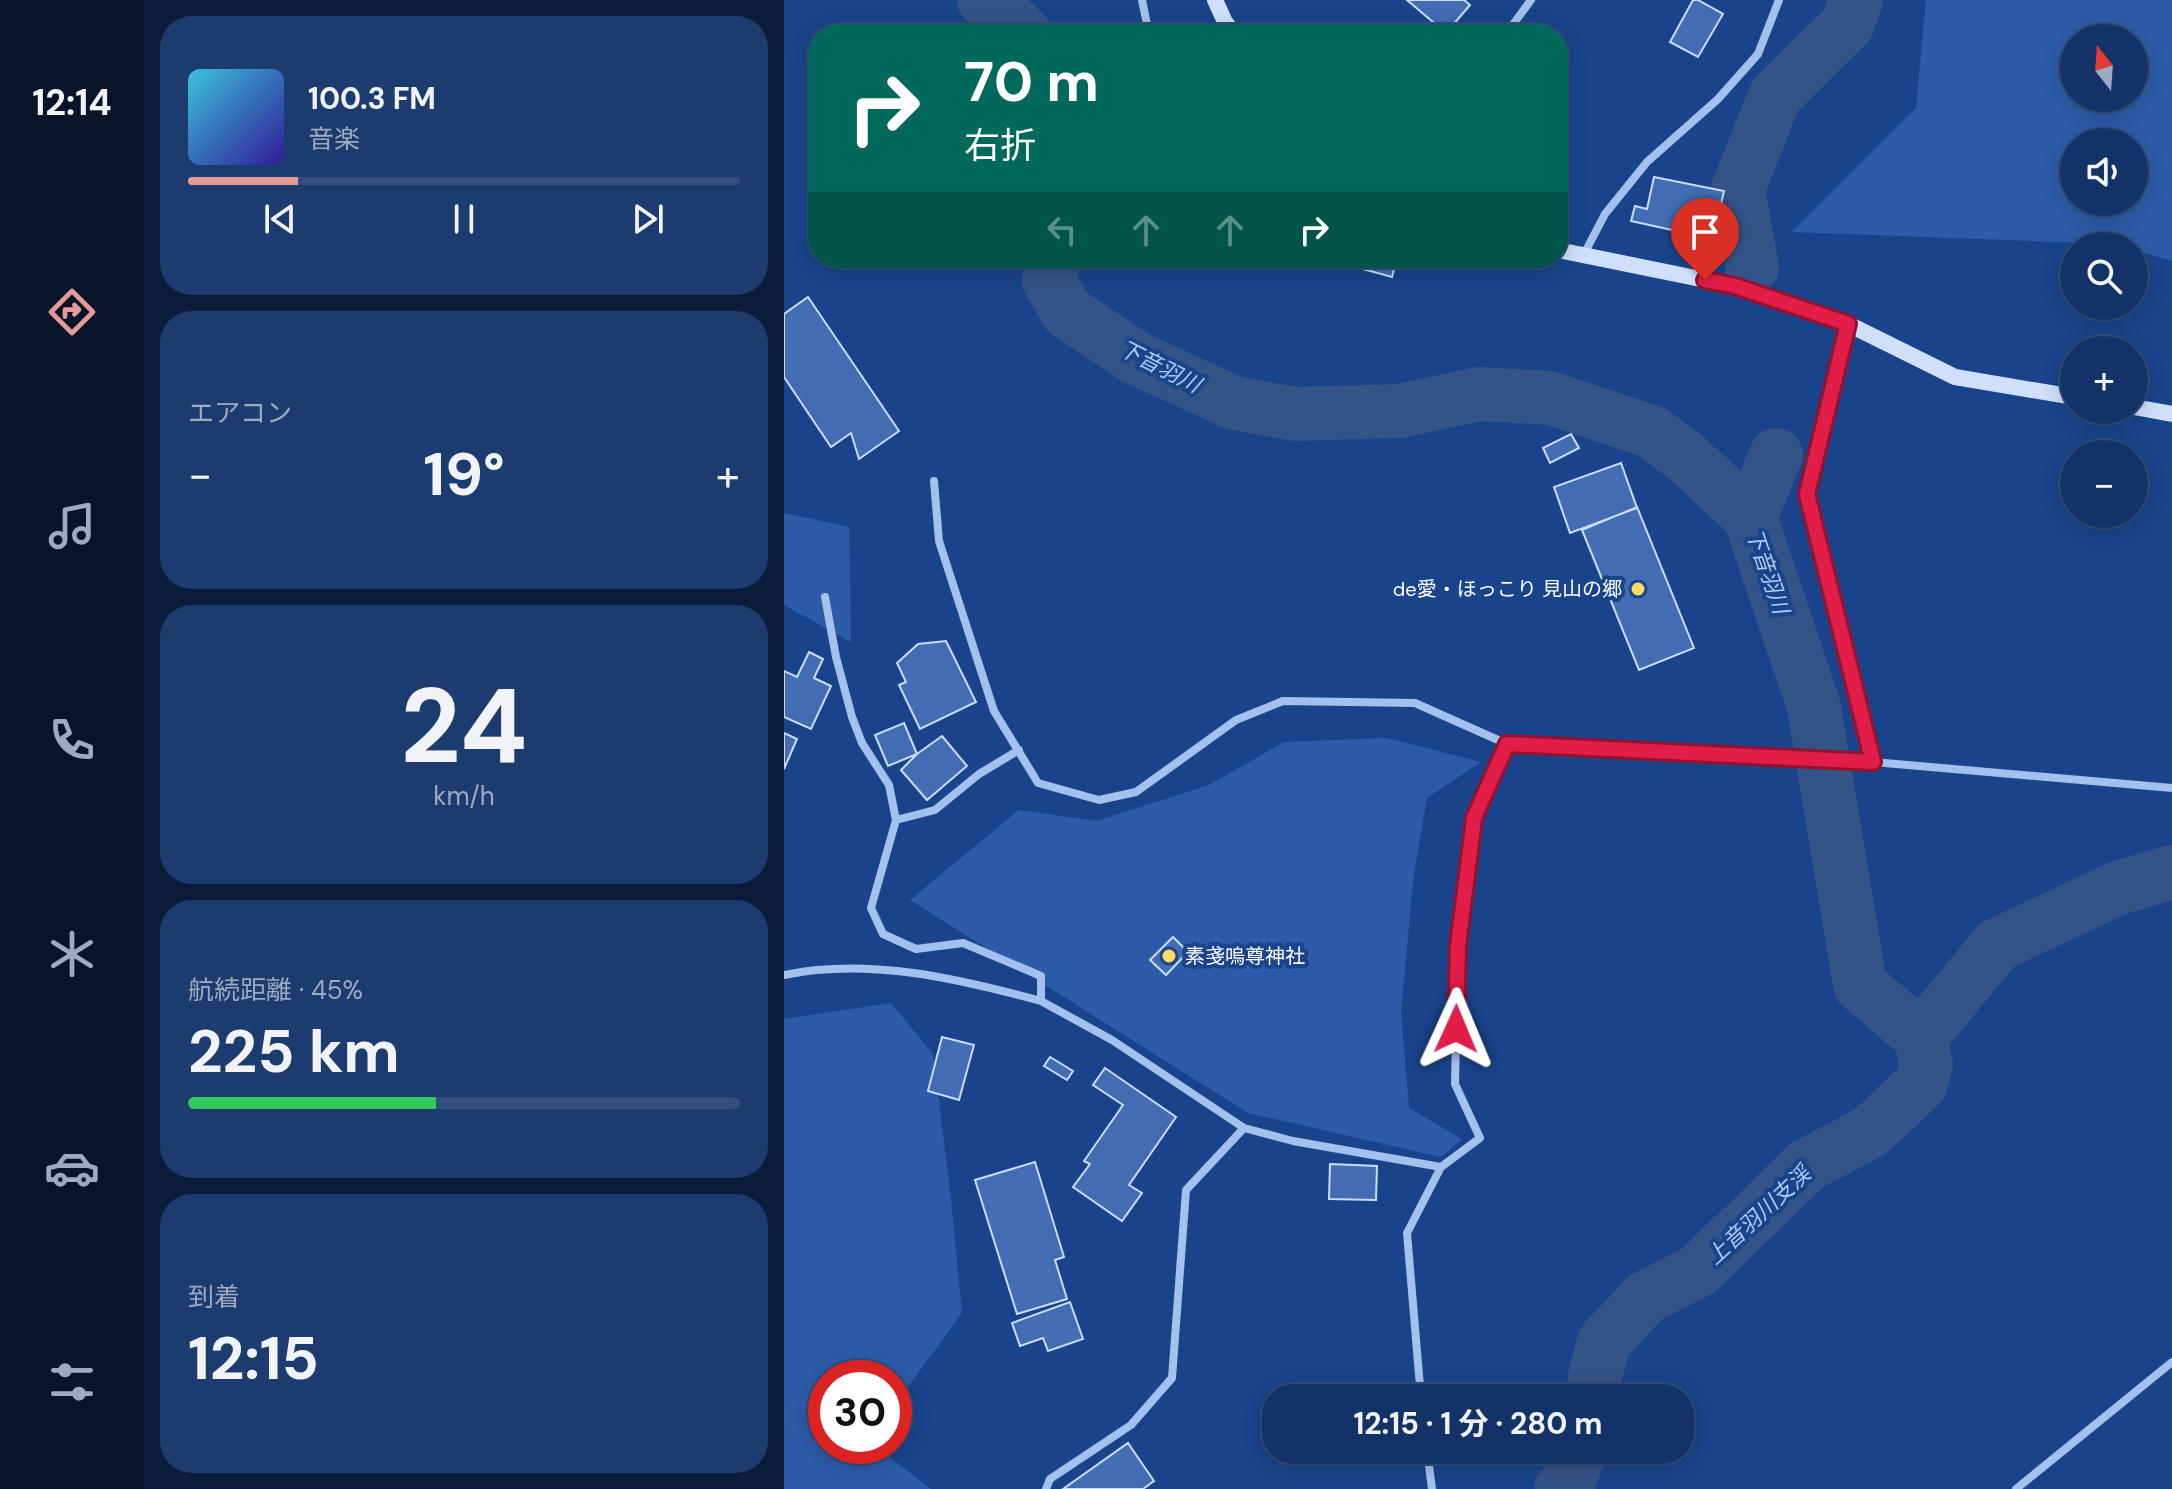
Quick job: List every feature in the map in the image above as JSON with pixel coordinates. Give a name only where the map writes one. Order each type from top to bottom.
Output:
[{"type":"main road","points":[[1215,0],[1227,24]]},
{"type":"main road","points":[[1568,252],[1735,286],[1848,324],[1955,377],[2060,395]]},
{"type":"main road","points":[[2148,410],[2172,414]]},
{"type":"street","points":[[1142,0],[1147,24]]},
{"type":"street","points":[[1583,256],[1605,214],[1647,162],[1718,99],[1758,54],[1779,0]]},
{"type":"street","points":[[1512,24],[1526,3]]},
{"type":"street","points":[[1848,324],[1807,494],[1873,762]]},
{"type":"street","points":[[934,481],[939,541],[994,711],[1038,783],[1099,800],[1136,792],[1236,720],[1283,701],[1415,703],[1507,744],[1873,762],[2172,788]]},
{"type":"street","points":[[825,597],[836,657],[852,717],[862,743],[889,785],[896,820],[871,908],[883,934],[916,949],[963,943],[1041,976],[1041,1001]]},
{"type":"street","points":[[1420,1384],[1407,1233],[1441,1167],[1480,1138],[1455,1084],[1458,945],[1474,818],[1507,744]]},
{"type":"street","points":[[896,820],[935,810],[979,774],[1019,750]]},
{"type":"street","points":[[784,975],[805,970],[869,969],[936,977],[1041,1001],[1112,1040],[1244,1128],[1293,1141],[1441,1167]]},
{"type":"street","points":[[1046,1489],[1050,1479],[1131,1425],[1172,1378],[1186,1190],[1244,1128]]},
{"type":"street","points":[[2016,1489],[2172,1362]]},
{"type":"street","points":[[1429,1464],[1432,1489]]},
{"type":"shaded area","points":[[1926,0],[2172,0],[2172,261],[2148,254],[2148,232],[2060,232],[2060,242],[1792,232],[1916,108]]},
{"type":"shaded area","points":[[784,513],[849,527],[851,642],[784,605]]},
{"type":"shaded area","points":[[1386,738],[1481,762],[1427,798],[1413,881],[1401,1013],[1409,1108],[1462,1139],[1441,1157],[1248,1113],[910,900],[1019,810],[1097,821],[1209,785],[1284,742]]},
{"type":"shaded area","points":[[891,1003],[933,1054],[962,1313],[912,1381],[912,1360],[808,1360],[808,1464],[898,1464],[931,1489],[784,1489],[784,1019]]},
{"type":"building","points":[[1407,0],[1464,0],[1470,5],[1454,24],[1435,24]]},
{"type":"building","points":[[1693,0],[1723,14],[1698,57],[1670,42]]},
{"type":"building","points":[[1654,177],[1724,191],[1713,239],[1631,221],[1635,206],[1647,209]]},
{"type":"building","points":[[1363,268],[1394,268],[1392,277]]},
{"type":"building","points":[[808,297],[899,431],[859,459],[851,433],[831,447],[784,377],[784,314]]},
{"type":"building","points":[[1571,434],[1579,448],[1550,463],[1543,448]]},
{"type":"building","points":[[1621,463],[1637,508],[1570,533],[1554,487]]},
{"type":"building","name":"de愛・ほっこり 見山の郷","points":[[1637,507],[1694,648],[1639,670],[1582,530]]},
{"type":"building","points":[[946,641],[976,702],[920,729],[899,685],[906,682],[897,663],[918,644]]},
{"type":"building","points":[[809,652],[823,659],[814,678],[831,686],[811,729],[784,717],[784,671],[797,677]]},
{"type":"building","points":[[904,723],[917,754],[888,766],[875,735]]},
{"type":"building","points":[[784,733],[797,739],[784,769]]},
{"type":"building","points":[[942,736],[967,766],[927,800],[901,770]]},
{"type":"building","name":"素戔嗚尊神社","points":[[1173,937],[1188,952],[1166,975],[1150,960]]},
{"type":"building","points":[[942,1037],[974,1045],[959,1100],[928,1091]]},
{"type":"building","points":[[1050,1057],[1073,1071],[1067,1080],[1044,1066]]},
{"type":"building","points":[[1105,1068],[1176,1117],[1129,1185],[1142,1193],[1122,1221],[1073,1187],[1090,1164],[1084,1161],[1123,1105],[1093,1085]]},
{"type":"building","points":[[1035,1162],[1064,1257],[1055,1260],[1067,1299],[1017,1314],[975,1180]]},
{"type":"building","points":[[1330,1164],[1377,1166],[1376,1200],[1329,1199]]},
{"type":"building","points":[[1070,1302],[1083,1339],[1048,1351],[1043,1338],[1020,1346],[1012,1323]]},
{"type":"building","points":[[1128,1443],[1154,1481],[1143,1489],[1063,1489]]},
{"type":"waterway","name":"下音羽川","points":[[984,0],[1014,24]]},
{"type":"waterway","points":[[1752,267],[1738,189],[1775,96],[1847,25],[1856,0]]},
{"type":"waterway","name":"下音羽川","points":[[1052,268],[1049,280],[1067,312],[1136,358],[1234,403],[1296,414],[1399,411],[1480,394],[1550,398],[1652,432],[1687,458],[1750,517],[1814,707],[1860,985],[1921,1037]]},
{"type":"waterway","points":[[1750,517],[1776,455]]},
{"type":"waterway","name":"下音羽川","points":[[1921,1037],[1997,945],[2118,888],[2172,872]]},
{"type":"waterway","name":"上音羽川支渓","points":[[1594,1384],[1604,1342],[1645,1298],[1699,1270],[1806,1166],[1871,1131],[1921,1084],[1926,1065],[1921,1037]]},
{"type":"waterway","name":"上音羽川支渓","points":[[1561,1489],[1569,1482],[1575,1464]]},
{"type":"place","name":"de愛・ほっこり 見山の郷","points":[[1638,589]]},
{"type":"place","name":"素戔嗚尊神社","points":[[1169,956]]},
{"type":"route","points":[[1456,1029],[1458,945],[1474,818],[1507,744],[1873,762],[1807,494],[1848,324],[1735,286],[1705,280]]}]
